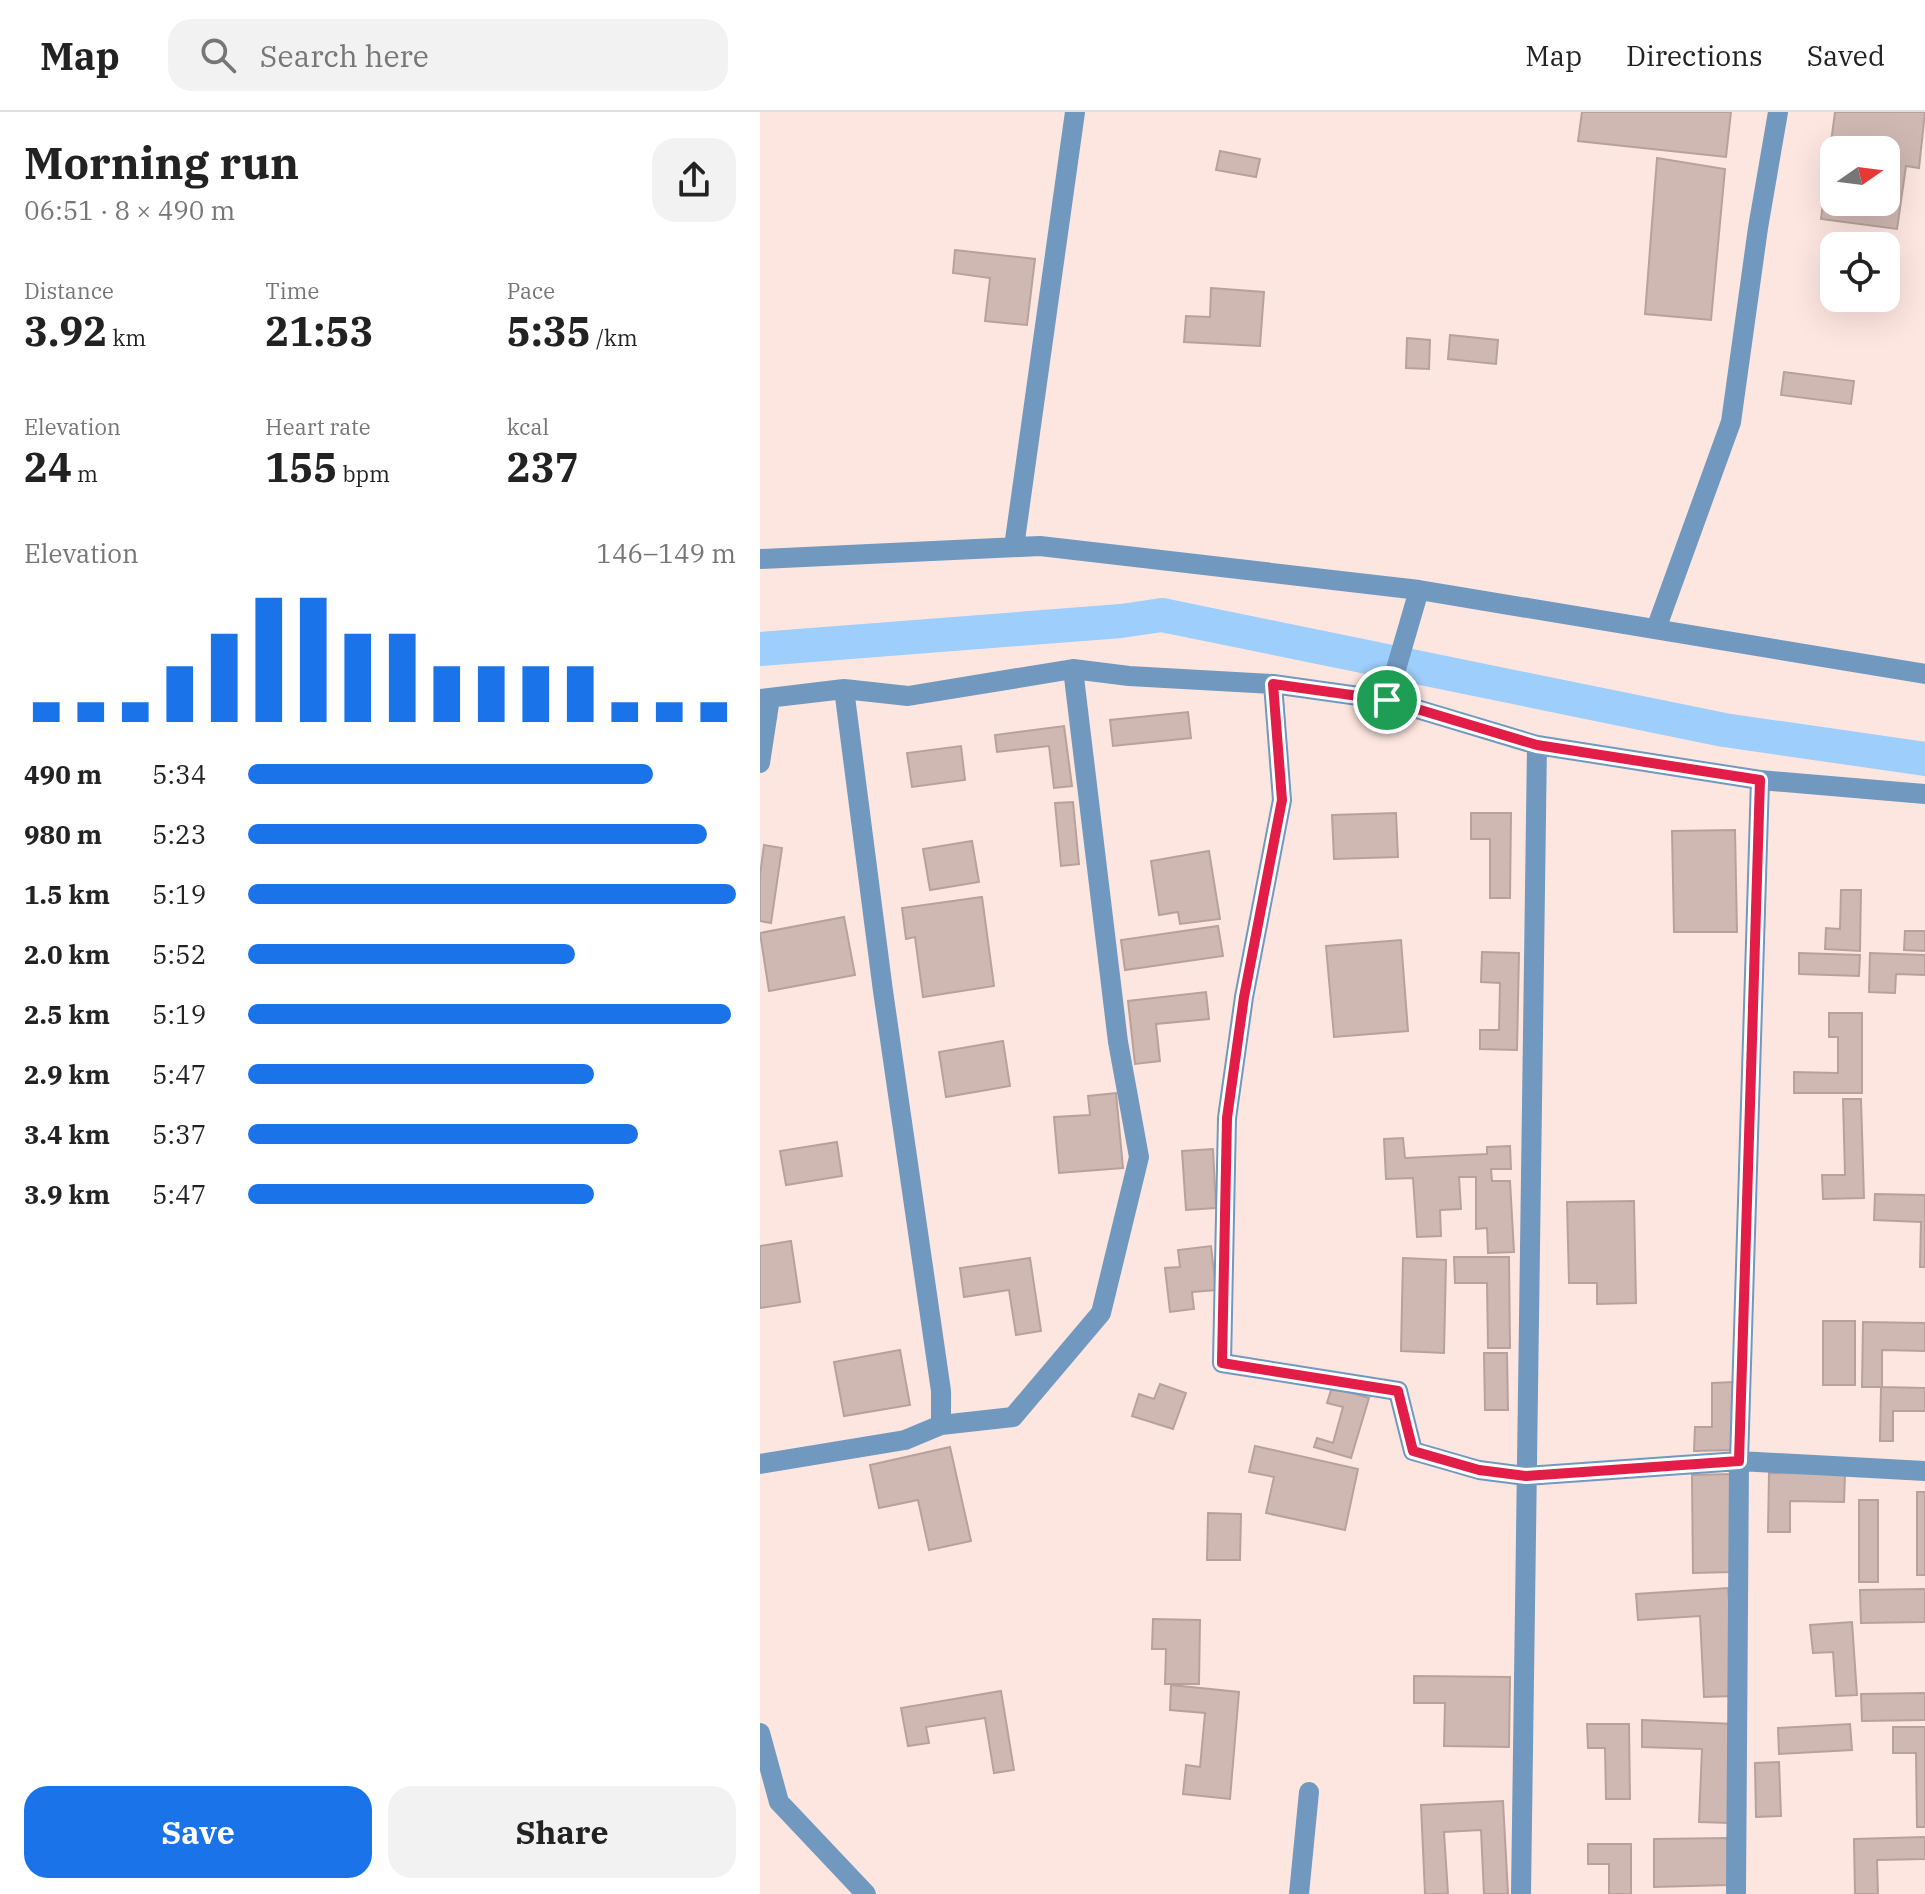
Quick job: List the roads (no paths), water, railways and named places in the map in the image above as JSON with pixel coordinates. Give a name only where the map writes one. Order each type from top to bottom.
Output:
[{"type":"street","points":[[1014,547],[1075,112]]},
{"type":"street","points":[[1656,629],[1731,422],[1778,112]]},
{"type":"street","points":[[760,559],[1040,546],[1419,590],[1925,674]]},
{"type":"street","points":[[1387,700],[1419,590]]},
{"type":"street","points":[[760,1464],[905,1440],[941,1425],[1013,1417],[1101,1313],[1139,1157],[1118,1042],[1073,669]]},
{"type":"street","points":[[760,763],[765,698],[844,689],[908,696],[1073,669],[1129,676],[1273,684],[1387,700],[1537,745],[1760,780],[1925,794]]},
{"type":"street","points":[[1273,684],[1282,800],[1244,997],[1227,1118],[1222,1363],[1398,1391],[1413,1451],[1479,1470],[1526,1476],[1739,1461],[1925,1471]]},
{"type":"street","points":[[844,689],[883,991],[941,1391],[941,1425]]},
{"type":"street","points":[[1521,1894],[1537,745]]},
{"type":"street","points":[[1736,1894],[1739,1461],[1760,780]]},
{"type":"street","points":[[760,1733],[779,1802],[866,1894]]},
{"type":"street","points":[[1299,1894],[1309,1792]]},
{"type":"waterway","points":[[760,649],[1121,621],[1162,615],[1724,730],[1925,759]]}]
